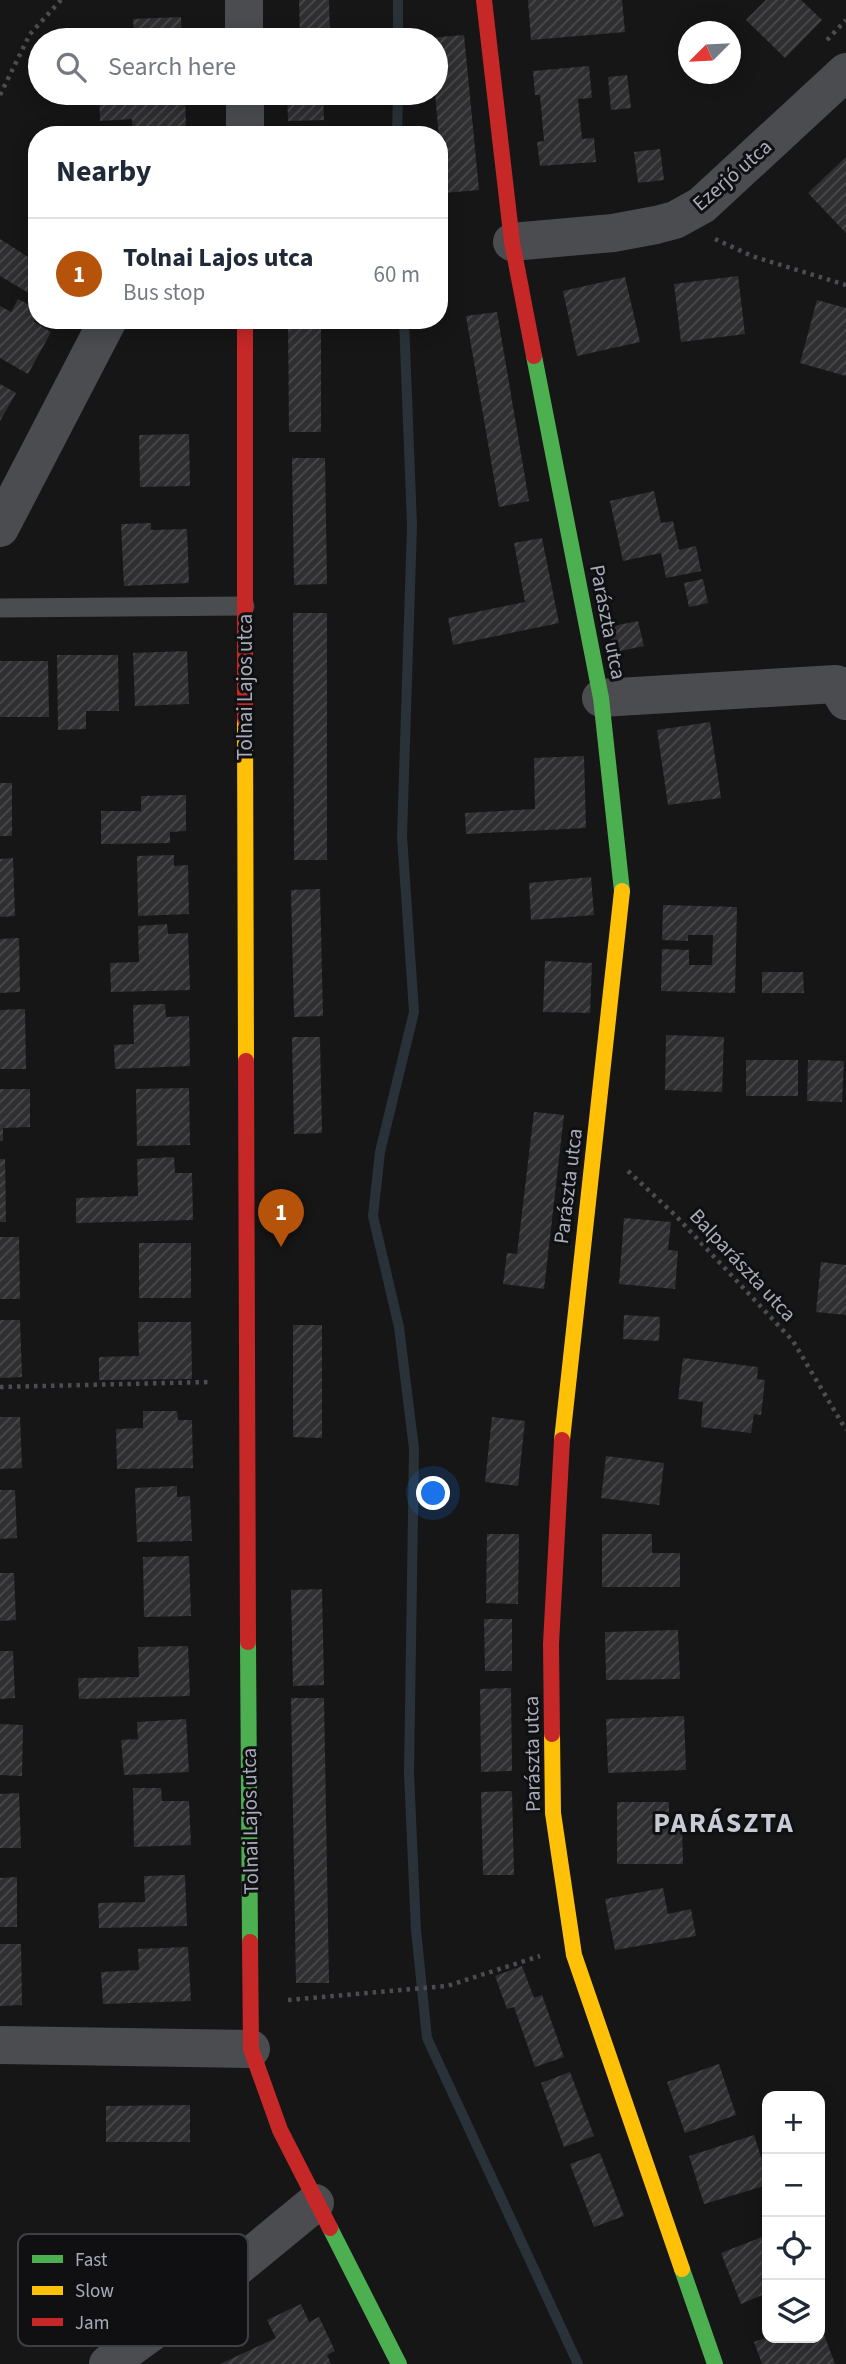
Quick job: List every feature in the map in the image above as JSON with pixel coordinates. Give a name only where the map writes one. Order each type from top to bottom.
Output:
[{"type":"street","points":[[244,0],[244,28]]},
{"type":"street","name":"Parászta utca","points":[[484,0],[512,242],[601,698],[622,894],[564,1411],[551,1644],[553,1813],[572,1945],[578,1968],[715,2364]]},
{"type":"street","name":"Ezerjó utca","points":[[512,242],[613,233],[675,220],[702,205],[846,72]]},
{"type":"street","points":[[245,105],[245,126]]},
{"type":"street","points":[[0,528],[103,329]]},
{"type":"street","name":"Tolnai Lajos utca","points":[[245,329],[246,1381],[251,2049],[280,2130],[399,2364]]},
{"type":"street","points":[[601,698],[836,684],[846,701]]},
{"type":"street","points":[[0,2045],[251,2049]]},
{"type":"street","points":[[248,2258],[315,2203]]},
{"type":"street","points":[[108,2364],[133,2346]]},
{"type":"lane","points":[[0,608],[245,606]]},
{"type":"path","points":[[35,28],[61,0]]},
{"type":"path","points":[[826,40],[846,20]]},
{"type":"path","points":[[0,95],[28,38]]},
{"type":"path","points":[[752,256],[846,285]]},
{"type":"path","name":"Balparászta utca","points":[[595,1139],[675,1215],[793,1341],[846,1430]]},
{"type":"path","points":[[0,1387],[246,1381]]},
{"type":"path","points":[[252,2003],[447,1986],[572,1945]]},
{"type":"building","points":[[299,0],[329,0],[330,28],[300,28]]},
{"type":"building","points":[[528,0],[622,0],[625,32],[531,40]]},
{"type":"building","points":[[766,0],[801,0],[822,20],[785,58],[746,20]]},
{"type":"building","points":[[181,17],[181,28],[134,28],[133,19]]},
{"type":"building","points":[[464,35],[479,190],[448,193],[448,126],[438,126],[436,105],[448,105],[448,36]]},
{"type":"building","points":[[589,66],[592,98],[578,99],[582,139],[594,138],[596,162],[540,166],[537,142],[544,141],[540,95],[535,95],[533,71]]},
{"type":"building","points":[[627,75],[631,108],[611,110],[608,77]]},
{"type":"building","points":[[99,105],[185,105],[186,126],[133,126],[132,119],[100,121]]},
{"type":"building","points":[[287,105],[323,105],[324,120],[288,121]]},
{"type":"building","points":[[660,149],[664,180],[638,183],[634,152]]},
{"type":"building","points":[[846,157],[846,233],[808,193]]},
{"type":"building","points":[[0,239],[28,257],[28,293],[0,276]]},
{"type":"building","points":[[738,276],[745,334],[681,342],[674,284]]},
{"type":"building","points":[[625,277],[640,342],[577,356],[563,291]]},
{"type":"building","points":[[18,299],[28,304],[28,329],[46,329],[51,332],[28,374],[0,358],[0,306],[11,312]]},
{"type":"building","points":[[817,300],[846,308],[846,376],[800,363]]},
{"type":"building","points":[[497,312],[529,501],[499,507],[466,316]]},
{"type":"building","points":[[288,329],[321,329],[321,432],[289,432]]},
{"type":"building","points":[[0,384],[16,393],[0,421]]},
{"type":"building","points":[[189,434],[190,486],[140,487],[139,435]]},
{"type":"building","points":[[292,458],[325,458],[327,584],[294,585]]},
{"type":"building","points":[[654,491],[661,523],[673,521],[679,550],[696,546],[701,571],[666,578],[661,553],[623,561],[610,501]]},
{"type":"building","points":[[151,523],[151,530],[187,529],[189,583],[124,586],[121,524]]},
{"type":"building","points":[[542,538],[559,623],[453,645],[448,618],[525,602],[514,543]]},
{"type":"building","points":[[703,579],[708,603],[689,607],[684,583]]},
{"type":"building","points":[[293,613],[327,613],[327,860],[294,860]]},
{"type":"building","points":[[638,621],[644,646],[615,652],[608,627]]},
{"type":"building","points":[[187,651],[189,704],[135,706],[133,653]]},
{"type":"building","points":[[57,655],[118,655],[119,711],[86,711],[86,729],[58,730]]},
{"type":"building","points":[[0,661],[48,661],[49,717],[0,717]]},
{"type":"building","points":[[710,722],[721,798],[668,805],[657,730]]},
{"type":"building","points":[[584,756],[586,828],[466,834],[465,813],[535,809],[534,758]]},
{"type":"building","points":[[0,783],[12,783],[12,836],[0,836]]},
{"type":"building","points":[[186,795],[186,831],[170,832],[170,843],[101,844],[101,811],[141,811],[141,796]]},
{"type":"building","points":[[174,855],[174,866],[188,865],[189,914],[138,916],[137,856]]},
{"type":"building","points":[[13,858],[15,916],[0,917],[0,859]]},
{"type":"building","points":[[591,877],[594,915],[531,920],[529,883]]},
{"type":"building","points":[[320,889],[323,1016],[294,1017],[291,890]]},
{"type":"building","points":[[663,905],[737,907],[735,993],[661,991],[662,949],[689,950],[689,965],[712,965],[713,935],[688,935],[688,941],[662,940]]},
{"type":"building","points":[[167,924],[168,934],[188,933],[190,990],[111,992],[110,963],[139,962],[138,926]]},
{"type":"building","points":[[19,938],[20,992],[0,993],[0,939]]},
{"type":"building","points":[[545,961],[592,963],[590,1013],[543,1012]]},
{"type":"building","points":[[762,972],[803,972],[804,993],[762,993]]},
{"type":"building","points":[[165,1004],[166,1017],[189,1016],[190,1066],[115,1069],[114,1045],[134,1044],[133,1005]]},
{"type":"building","points":[[25,1009],[26,1069],[0,1069],[0,1010]]},
{"type":"building","points":[[666,1035],[724,1037],[722,1092],[665,1090]]},
{"type":"building","points":[[292,1037],[320,1037],[322,1133],[294,1134]]},
{"type":"building","points":[[746,1060],[798,1060],[798,1096],[746,1096]]},
{"type":"building","points":[[808,1060],[844,1061],[842,1102],[807,1101]]},
{"type":"building","points":[[189,1088],[190,1145],[137,1146],[136,1089]]},
{"type":"building","points":[[0,1089],[30,1089],[30,1127],[3,1128],[3,1141],[0,1141]]},
{"type":"building","points":[[534,1112],[564,1115],[544,1289],[503,1284],[507,1253],[517,1254]]},
{"type":"building","points":[[174,1157],[175,1173],[192,1173],[193,1220],[76,1223],[76,1198],[138,1196],[137,1159]]},
{"type":"building","points":[[0,1159],[5,1159],[6,1222],[0,1222]]},
{"type":"building","points":[[624,1218],[671,1222],[668,1250],[678,1251],[675,1289],[619,1284]]},
{"type":"building","points":[[0,1237],[19,1237],[20,1299],[0,1299]]},
{"type":"building","points":[[139,1243],[191,1243],[191,1298],[139,1298]]},
{"type":"building","points":[[821,1262],[846,1265],[846,1315],[816,1312]]},
{"type":"building","points":[[624,1315],[660,1317],[659,1341],[623,1339]]},
{"type":"building","points":[[0,1320],[20,1320],[22,1377],[0,1378]]},
{"type":"building","points":[[138,1322],[191,1322],[192,1379],[99,1380],[99,1357],[139,1356]]},
{"type":"building","points":[[293,1325],[322,1325],[322,1438],[293,1437]]},
{"type":"building","points":[[683,1358],[758,1367],[757,1379],[765,1380],[761,1415],[754,1414],[751,1433],[701,1427],[703,1402],[678,1399]]},
{"type":"building","points":[[143,1411],[177,1411],[178,1420],[192,1420],[193,1468],[117,1469],[116,1429],[143,1428]]},
{"type":"building","points":[[0,1417],[20,1417],[22,1468],[0,1469]]},
{"type":"building","points":[[492,1417],[525,1421],[518,1486],[485,1482]]},
{"type":"building","points":[[606,1456],[664,1463],[659,1505],[601,1498]]},
{"type":"building","points":[[177,1486],[177,1497],[190,1496],[192,1541],[137,1542],[135,1488]]},
{"type":"building","points":[[0,1490],[15,1490],[17,1538],[0,1539]]},
{"type":"building","points":[[487,1534],[519,1534],[518,1604],[486,1603]]},
{"type":"building","points":[[602,1534],[652,1534],[652,1553],[680,1553],[680,1587],[602,1587]]},
{"type":"building","points":[[189,1556],[191,1616],[144,1617],[143,1557]]},
{"type":"building","points":[[0,1573],[14,1573],[16,1620],[0,1621]]},
{"type":"building","points":[[322,1589],[324,1685],[293,1686],[291,1590]]},
{"type":"building","points":[[484,1619],[512,1619],[512,1671],[485,1671]]},
{"type":"building","points":[[678,1630],[680,1679],[606,1680],[605,1632]]},
{"type":"building","points":[[188,1646],[190,1696],[79,1699],[78,1678],[139,1677],[138,1647]]},
{"type":"building","points":[[0,1651],[13,1651],[15,1698],[0,1699]]},
{"type":"building","points":[[511,1688],[512,1771],[481,1772],[480,1689]]},
{"type":"building","points":[[291,1698],[324,1698],[329,1983],[296,1983]]},
{"type":"building","points":[[684,1716],[686,1770],[608,1773],[606,1719]]},
{"type":"building","points":[[186,1719],[189,1772],[124,1775],[121,1740],[138,1739],[137,1722]]},
{"type":"building","points":[[0,1724],[23,1725],[22,1776],[0,1775]]},
{"type":"building","points":[[133,1788],[161,1788],[162,1801],[189,1801],[191,1845],[134,1847]]},
{"type":"building","points":[[512,1791],[514,1875],[483,1875],[481,1792]]},
{"type":"building","points":[[19,1793],[21,1848],[0,1848],[0,1794]]},
{"type":"building","points":[[617,1802],[669,1802],[669,1829],[682,1829],[683,1864],[617,1864]]},
{"type":"building","points":[[185,1875],[187,1926],[99,1928],[98,1903],[145,1902],[144,1876]]},
{"type":"building","points":[[17,1877],[17,1927],[0,1927],[0,1878]]},
{"type":"building","points":[[663,1888],[668,1914],[691,1909],[696,1936],[615,1950],[605,1899]]},
{"type":"building","points":[[0,1944],[21,1944],[22,2005],[0,2006]]},
{"type":"building","points":[[188,1947],[191,2001],[103,2004],[101,1972],[139,1970],[138,1949]]},
{"type":"building","points":[[522,1966],[534,1998],[542,1995],[564,2057],[535,2067],[514,2007],[507,2009],[495,1976]]},
{"type":"building","points":[[719,2064],[736,2115],[685,2133],[667,2082]]},
{"type":"building","points":[[570,2072],[594,2136],[564,2147],[541,2083]]},
{"type":"building","points":[[190,2105],[190,2142],[106,2142],[106,2106]]},
{"type":"building","points":[[754,2135],[762,2160],[762,2187],[704,2204],[689,2156]]},
{"type":"building","points":[[600,2153],[624,2216],[594,2227],[570,2164]]},
{"type":"building","points":[[762,2237],[762,2295],[741,2304],[721,2253]]},
{"type":"building","points":[[301,2304],[309,2322],[319,2317],[335,2351],[327,2355],[331,2364],[220,2364],[276,2338],[267,2320]]},
{"type":"building","points":[[825,2337],[835,2364],[762,2364],[754,2342],[762,2339],[762,2343],[825,2343]]},
{"type":"waterway","points":[[398,0],[398,28]]},
{"type":"waterway","points":[[397,126],[398,105]]},
{"type":"waterway","points":[[404,329],[412,525],[402,836],[414,1012],[380,1152],[373,1216],[399,1327],[414,1449],[409,1773],[416,1930],[427,2038],[578,2364]]},
{"type":"traffic: fast","points":[[534,356],[601,698],[622,891]]},
{"type":"traffic: fast","points":[[248,1642],[250,1942]]},
{"type":"traffic: fast","points":[[330,2228],[399,2364]]},
{"type":"traffic: fast","points":[[682,2269],[715,2364]]},
{"type":"traffic: slow","points":[[245,719],[246,1061]]},
{"type":"traffic: slow","points":[[562,1440],[622,891]]},
{"type":"traffic: slow","points":[[552,1734],[553,1813],[574,1955],[682,2269]]},
{"type":"traffic: jam","points":[[484,0],[512,242],[534,356]]},
{"type":"traffic: jam","points":[[245,329],[245,719]]},
{"type":"traffic: jam","points":[[246,1061],[248,1642]]},
{"type":"traffic: jam","points":[[552,1734],[551,1644],[562,1440]]},
{"type":"traffic: jam","points":[[250,1942],[251,2049],[280,2130],[330,2228]]},
{"type":"place","name":"Tolnai Lajos utca","points":[[281,1247]]},
{"type":"district","name":"PARÁSZTA","points":[[724,1822]]}]
